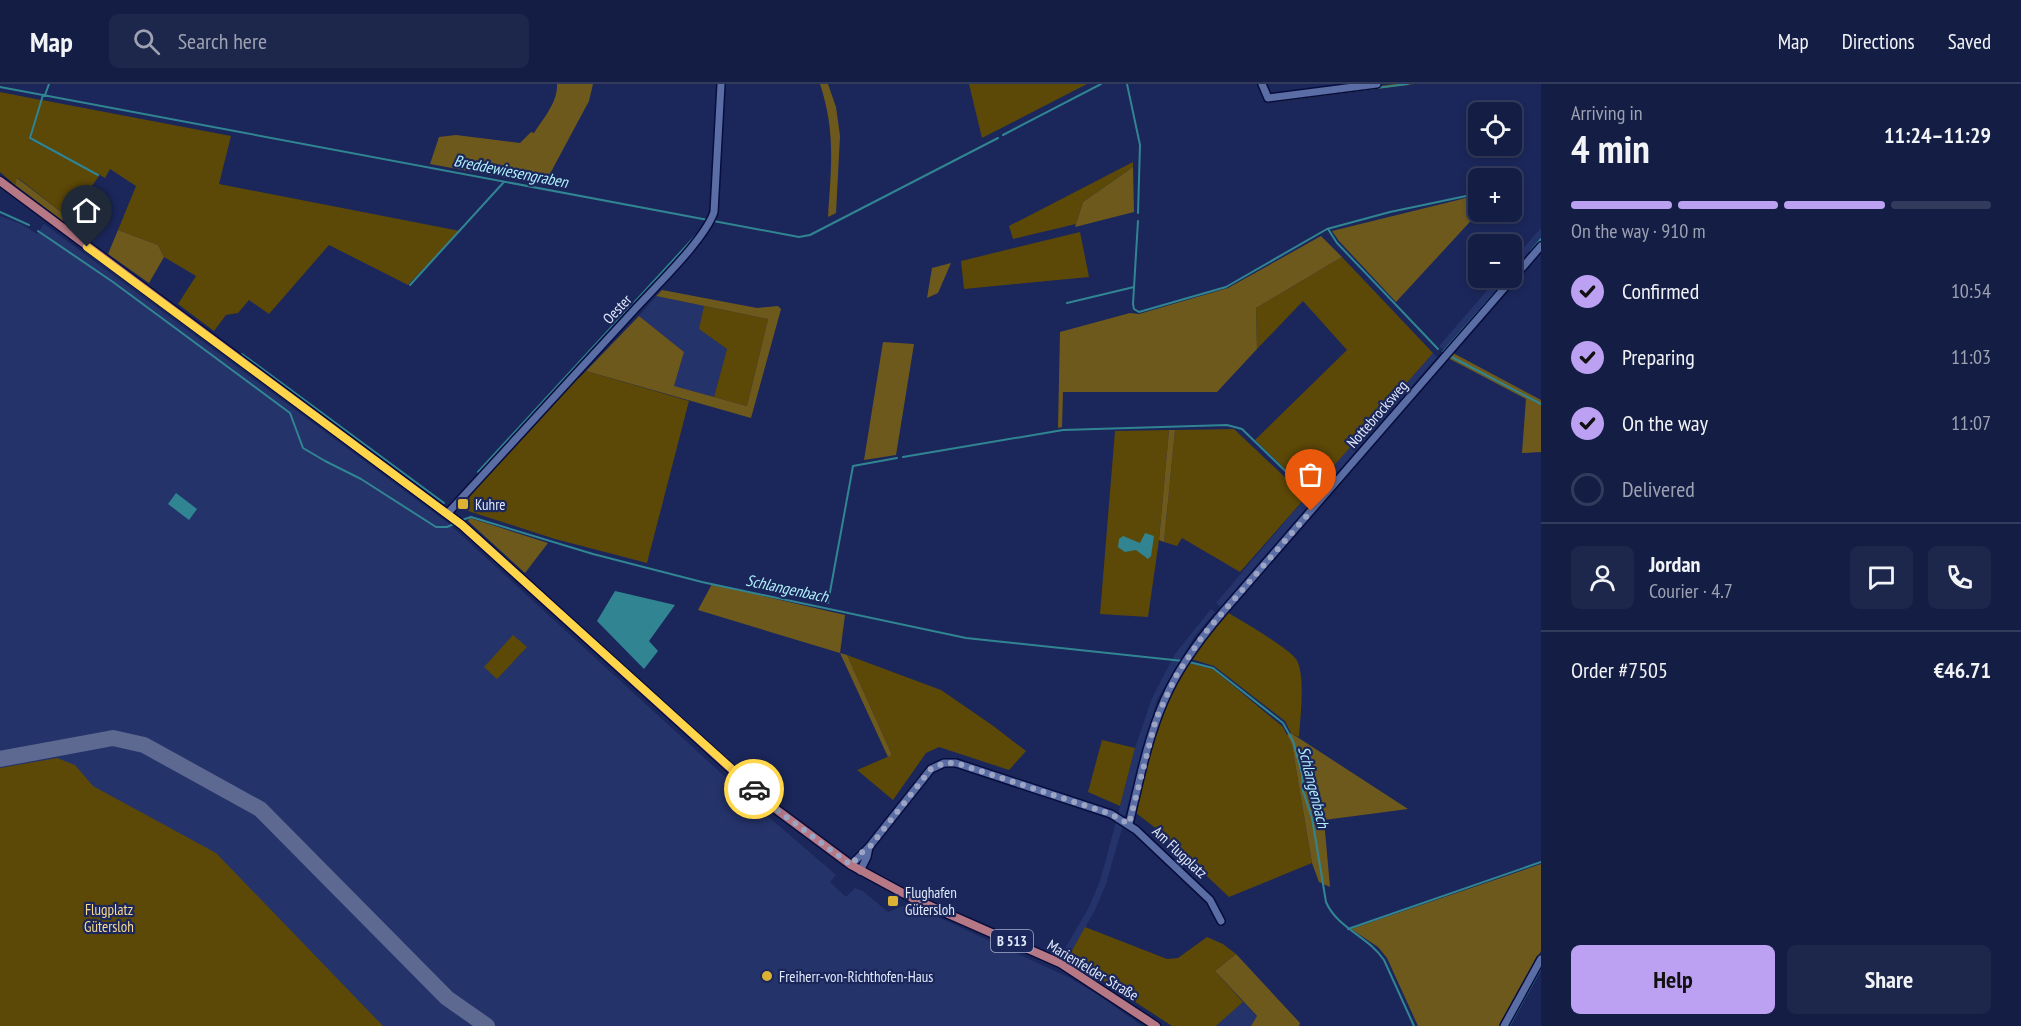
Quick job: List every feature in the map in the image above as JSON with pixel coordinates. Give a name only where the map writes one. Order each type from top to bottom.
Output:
[{"type":"main road","name":"B 513","points":[[0,182],[462,525],[773,807],[851,865]]},
{"type":"main road","name":"Marienfelder Straße","points":[[851,865],[912,898],[1060,963],[1156,1026]]},
{"type":"street","name":"Oester","points":[[450,516],[704,232],[714,212],[721,84]]},
{"type":"street","points":[[1262,84],[1268,98],[1377,84]]},
{"type":"street","name":"Nottebrocksweg","points":[[1129,824],[1156,719],[1188,656],[1222,613],[1541,246]]},
{"type":"street","name":"Am Flugplatz","points":[[851,865],[861,853],[869,848],[931,769],[944,763],[956,763],[1111,814],[1129,824],[1210,900],[1221,921]]},
{"type":"street","name":"Am Flugplatz","points":[[860,871],[869,848]]},
{"type":"street","points":[[1504,1026],[1541,959]]},
{"type":"shaded area","points":[[557,84],[593,84],[589,101],[544,185],[430,164],[439,137],[456,135],[520,143],[531,132],[534,133],[553,104]]},
{"type":"shaded area","points":[[820,84],[828,84],[836,107],[840,136],[836,213],[828,217],[830,134]]},
{"type":"shaded area","points":[[1133,167],[1134,212],[1075,227],[1083,202]]},
{"type":"shaded area","points":[[17,178],[69,218],[65,223],[15,185]]},
{"type":"shaded area","points":[[1468,197],[1470,222],[1396,302],[1332,231]]},
{"type":"shaded area","points":[[0,216],[21,224],[37,234],[44,224],[448,523],[770,818],[836,875],[830,882],[846,897],[855,888],[863,891],[888,912],[903,906],[926,914],[927,912],[1068,977],[1097,994],[1142,1026],[0,1026]]},
{"type":"shaded area","points":[[1541,228],[1541,239],[1522,261],[1522,250]]},
{"type":"shaded area","points":[[118,230],[158,245],[164,257],[149,283],[108,254]]},
{"type":"shaded area","points":[[1321,236],[1342,257],[1256,308],[1257,349],[1217,392],[1063,392],[1062,427],[1058,428],[1060,332],[1130,313],[1139,314],[1228,288]]},
{"type":"shaded area","points":[[951,263],[938,293],[927,298],[932,268]]},
{"type":"shaded area","points":[[1489,288],[1498,288],[1444,350],[1439,346]]},
{"type":"shaded area","points":[[662,290],[757,308],[778,306],[781,309],[751,418],[586,371],[639,316],[684,352],[674,386],[747,406],[768,319],[656,296]]},
{"type":"shaded area","points":[[656,296],[704,306],[700,329],[727,349],[714,397],[674,386],[684,352],[639,316]]},
{"type":"shaded area","points":[[883,342],[914,344],[896,455],[864,460]]},
{"type":"shaded area","points":[[1433,353],[1437,357],[1221,607],[1216,603],[1306,497]]},
{"type":"shaded area","points":[[1453,353],[1541,400],[1541,452],[1522,453],[1526,399],[1448,358]]},
{"type":"shaded area","points":[[1169,430],[1175,430],[1164,542],[1159,540]]},
{"type":"shaded area","points":[[176,493],[197,509],[189,520],[168,504]]},
{"type":"shaded area","points":[[470,518],[548,543],[525,573],[468,521]]},
{"type":"shaded area","points":[[1145,533],[1154,536],[1151,556],[1148,559],[1136,550],[1125,552],[1118,547],[1119,539],[1123,536],[1140,543]]},
{"type":"shaded area","points":[[712,584],[845,615],[840,653],[698,610]]},
{"type":"shaded area","points":[[615,591],[675,605],[649,641],[658,651],[644,669],[597,621]]},
{"type":"shaded area","points":[[1211,609],[1215,612],[1194,637],[1157,700],[1125,816],[1118,814],[1135,748],[1152,698],[1175,654]]},
{"type":"shaded area","points":[[840,653],[847,655],[892,755],[888,757]]},
{"type":"shaded area","points":[[1291,733],[1408,809],[1324,820],[1330,887],[1319,882],[1312,863],[1292,745],[1287,735]]},
{"type":"shaded area","points":[[1116,822],[1123,825],[1106,884],[1095,910],[1068,958],[1062,954],[1089,907],[1100,881]]},
{"type":"shaded area","points":[[1541,864],[1541,951],[1500,1026],[1418,1026],[1387,958],[1378,947],[1351,929]]},
{"type":"shaded area","points":[[1236,954],[1300,1023],[1299,1026],[1251,1026],[1257,1016],[1215,971]]},
{"type":"shaded area","points":[[1243,1002],[1257,1017],[1251,1026],[1216,1026]]},
{"type":"green space","points":[[969,84],[1087,84],[982,138]]},
{"type":"green space","points":[[1394,84],[1415,84],[1276,102],[1278,99]]},
{"type":"green space","points":[[0,92],[41,100],[29,139],[99,176],[69,218],[18,178],[15,185],[0,172]]},
{"type":"green space","points":[[42,100],[231,136],[219,184],[460,231],[408,285],[329,245],[269,314],[249,300],[238,313],[226,315],[214,331],[178,304],[196,276],[164,257],[158,245],[118,230],[136,186],[110,169],[105,178],[31,138]]},
{"type":"green space","points":[[1133,162],[1133,167],[1083,202],[1076,224],[1013,239],[1009,226]]},
{"type":"green space","points":[[1080,232],[1089,277],[964,289],[961,261]]},
{"type":"green space","points":[[1342,257],[1433,353],[1310,493],[1255,440],[1347,350],[1303,301],[1257,349],[1256,308]]},
{"type":"green space","points":[[704,306],[768,319],[747,406],[714,397],[727,349],[699,329]]},
{"type":"green space","points":[[586,371],[689,401],[647,563],[555,539],[459,508],[470,497],[468,494],[576,376],[579,378]]},
{"type":"green space","points":[[1234,429],[1306,497],[1240,572],[1182,538],[1177,546],[1164,542],[1175,430]]},
{"type":"green space","points":[[1169,430],[1159,540],[1148,617],[1100,614],[1115,431]]},
{"type":"green space","points":[[1227,612],[1274,641],[1296,659],[1302,686],[1299,737],[1291,733],[1285,721],[1214,666],[1191,659],[1206,636]]},
{"type":"green space","points":[[513,635],[527,647],[497,679],[484,667]]},
{"type":"green space","points":[[847,655],[941,690],[1026,751],[1009,770],[939,747],[926,753],[893,800],[857,770],[892,755]]},
{"type":"green space","points":[[1189,663],[1213,669],[1283,727],[1292,745],[1312,863],[1229,897],[1158,830],[1136,813],[1162,717]]},
{"type":"green space","points":[[1102,740],[1135,748],[1120,806],[1088,792]]},
{"type":"green space","name":"Flugplatz Gütersloh","points":[[57,758],[75,765],[93,786],[216,853],[383,1026],[0,1026],[0,768]]},
{"type":"green space","points":[[1085,927],[1167,959],[1178,958],[1207,937],[1223,944],[1236,954],[1215,971],[1243,1002],[1216,1026],[1172,1026],[1068,958]]},
{"type":"waterway","points":[[45,95],[49,84]]},
{"type":"waterway","name":"Breddewiesengraben","points":[[1003,135],[1101,84]]},
{"type":"waterway","points":[[1127,84],[1140,145],[1138,213]]},
{"type":"waterway","points":[[1279,100],[1408,84]]},
{"type":"waterway","name":"Breddewiesengraben","points":[[0,87],[799,237],[810,235],[998,138]]},
{"type":"waterway","points":[[43,95],[30,138],[98,175]]},
{"type":"waterway","points":[[410,285],[503,183]]},
{"type":"waterway","points":[[1138,221],[1133,304],[1134,309],[1139,312],[1226,287],[1327,229],[1390,212],[1468,196]]},
{"type":"waterway","name":"Schlangenbach","points":[[0,212],[29,225]]},
{"type":"waterway","points":[[1328,229],[1337,243],[1438,349]]},
{"type":"waterway","name":"Schlangenbach","points":[[38,231],[113,282],[290,413],[303,448],[361,479],[436,527],[447,527],[456,523]]},
{"type":"waterway","points":[[478,472],[700,231]]},
{"type":"waterway","points":[[1531,251],[1541,239]]},
{"type":"waterway","points":[[1067,303],[1134,287]]},
{"type":"waterway","points":[[1443,352],[1499,288]]},
{"type":"waterway","points":[[585,368],[639,310]]},
{"type":"waterway","points":[[242,354],[444,503]]},
{"type":"waterway","points":[[1450,356],[1541,404]]},
{"type":"waterway","points":[[903,457],[1063,430],[1227,425],[1242,429],[1306,491]]},
{"type":"waterway","points":[[828,603],[853,466],[897,458]]},
{"type":"waterway","name":"Schlangenbach","points":[[462,520],[471,517],[593,554],[702,582],[966,638],[1183,661]]},
{"type":"waterway","name":"Schlangenbach","points":[[1189,662],[1213,668],[1283,723],[1293,741],[1302,774],[1303,791],[1312,818],[1326,902],[1338,919],[1378,952],[1384,960],[1414,1026]]},
{"type":"waterway","points":[[1348,929],[1541,862]]},
{"type":"waterway","points":[[1509,1026],[1541,968]]},
{"type":"taxiway","points":[[0,759],[113,738],[144,745],[260,809],[447,998],[487,1026]]},
{"type":"way so far","points":[[754,789],[773,807],[851,865],[861,853],[869,848],[923,777],[931,769],[944,763],[956,763],[1111,814],[1129,824],[1156,719],[1176,676],[1204,634],[1311,511]]},
{"type":"place","name":"Kuhre","points":[[463,504]]},
{"type":"place","name":"Flughafen Gütersloh","points":[[893,901]]},
{"type":"place","name":"Freiherr-von-Richthofen-Haus","points":[[767,976]]},
{"type":"route","points":[[87,247],[462,525],[754,789]]}]
